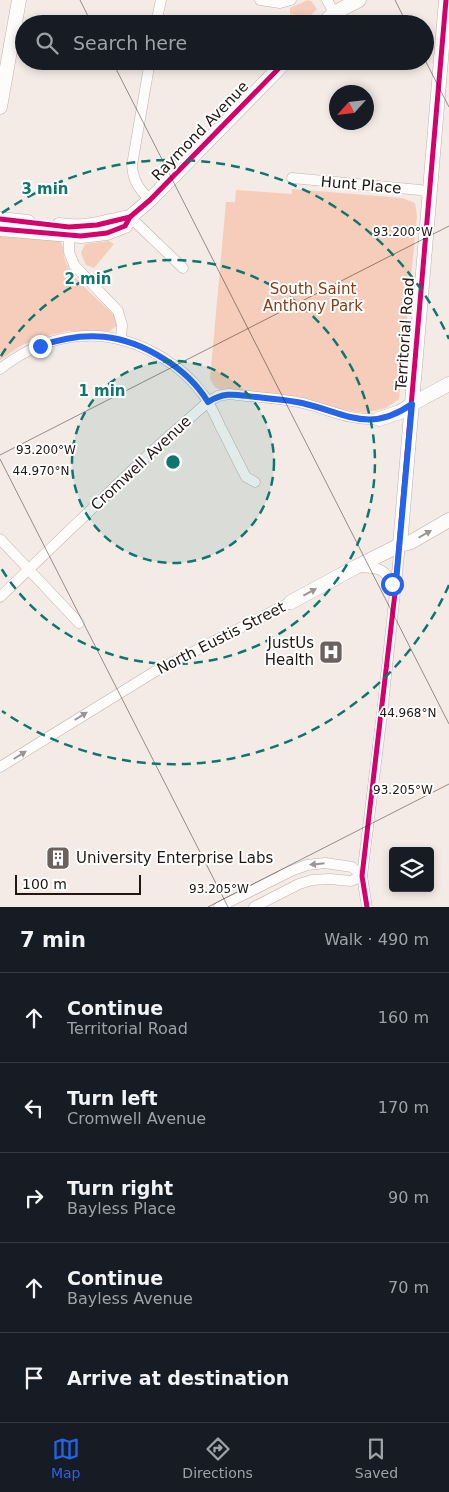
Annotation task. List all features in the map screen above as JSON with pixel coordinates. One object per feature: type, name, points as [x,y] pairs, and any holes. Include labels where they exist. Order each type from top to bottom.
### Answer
[{"type":"street","points":[[16,15],[19,0]]},
{"type":"street","points":[[158,15],[161,0]]},
{"type":"street","points":[[260,0],[280,3],[291,0]]},
{"type":"street","points":[[327,0],[334,13],[359,0]]},
{"type":"street","name":"Territorial Road","points":[[367,907],[362,876],[400,545],[446,0]]},
{"type":"street","points":[[0,107],[15,23]]},
{"type":"street","points":[[148,70],[132,173],[137,185],[150,200]]},
{"type":"street","name":"Raymond Avenue","points":[[0,219],[69,231],[81,236],[107,233],[124,226],[130,217],[150,200],[277,70]]},
{"type":"street","name":"Hunt Place","points":[[292,178],[420,190],[429,193]]},
{"type":"street","points":[[130,217],[184,268]]},
{"type":"street","name":"Raymond Avenue","points":[[0,229],[69,231]]},
{"type":"street","points":[[69,231],[69,252],[74,265],[118,311],[122,325],[121,339]]},
{"type":"street","points":[[0,369],[25,352],[54,341],[76,336],[121,339],[148,349],[192,380],[208,402],[246,477],[254,482]]},
{"type":"street","name":"Cromwell Avenue","points":[[0,597],[150,453],[208,402],[218,396],[228,394],[301,403],[365,420],[379,419],[400,412],[449,384]]},
{"type":"street","name":"North Eustis Street","points":[[0,767],[154,672],[356,567],[400,545],[411,542],[449,520]]},
{"type":"street","points":[[0,539],[79,623]]},
{"type":"street","points":[[356,567],[378,568],[382,570],[388,576],[395,593]]},
{"type":"street","points":[[219,907],[307,865],[325,863],[352,867],[362,876],[352,881],[312,880],[299,884],[254,907]]},
{"type":"green space","points":[[308,0],[317,9],[311,15],[296,15],[290,14],[290,8]]},
{"type":"green space","name":"South Saint Anthony Park","points":[[292,189],[402,198],[415,203],[417,216],[399,399],[386,408],[365,413],[222,391],[215,387],[210,379],[226,202],[235,202],[236,190],[292,194]]},
{"type":"green space","points":[[0,234],[59,239],[65,262],[81,284],[113,314],[117,321],[116,326],[110,331],[68,331],[51,335],[22,345],[0,360]]},
{"type":"green space","points":[[109,241],[114,244],[94,268],[86,265],[81,253],[85,244]]},
{"type":"cycle path","points":[[367,907],[362,876],[395,593],[446,0]]},
{"type":"cycle path","points":[[0,229],[81,236],[107,233],[125,226],[130,217],[150,200],[277,70]]},
{"type":"cycle path","points":[[0,219],[69,227],[97,225],[130,217]]},
{"type":"place","name":"JustUs Health","points":[[331,652]]},
{"type":"place","name":"University Enterprise Labs","points":[[58,858]]},
{"type":"route","points":[[40,346],[76,336],[106,336],[137,344],[180,370],[192,380],[208,402],[218,396],[228,394],[301,403],[335,414],[365,420],[379,419],[400,412],[412,404],[395,593],[392,584]]}]
